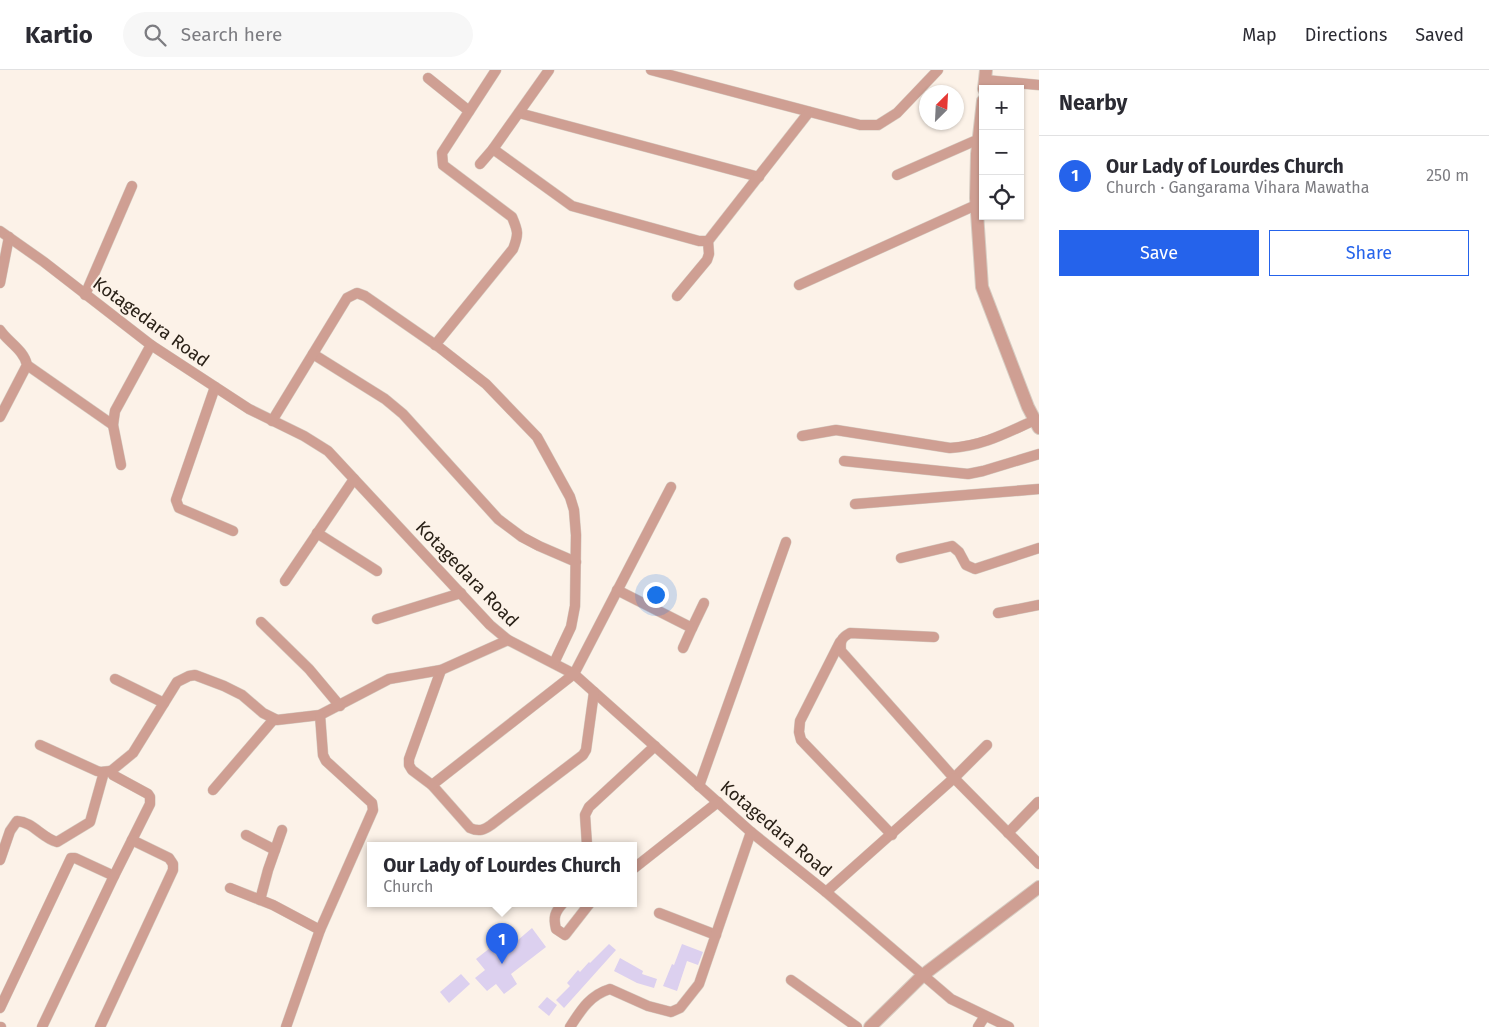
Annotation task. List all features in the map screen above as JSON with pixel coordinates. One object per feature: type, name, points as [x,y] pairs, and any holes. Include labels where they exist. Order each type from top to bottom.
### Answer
[{"type":"street","points":[[435,345],[513,249],[518,237],[512,217],[443,165],[442,153],[496,70]]},
{"type":"street","points":[[480,164],[493,149],[549,70]]},
{"type":"street","points":[[659,71],[860,125],[878,125],[897,112],[938,70]]},
{"type":"street","points":[[428,78],[468,111]]},
{"type":"street","points":[[985,80],[1039,85]]},
{"type":"street","points":[[519,112],[759,177]]},
{"type":"street","points":[[677,296],[706,260],[709,254],[708,241],[809,112]]},
{"type":"street","points":[[802,436],[836,430],[950,448],[965,447],[989,442],[1036,419],[982,286],[976,205],[979,130]]},
{"type":"street","points":[[897,175],[978,139]]},
{"type":"street","points":[[493,149],[572,206],[699,241],[708,241]]},
{"type":"street","points":[[85,294],[132,186]]},
{"type":"street","points":[[799,285],[976,205]]},
{"type":"street","name":"Kotagedara Road","points":[[0,231],[44,262],[151,345],[249,409],[304,436],[328,451],[490,625],[508,640],[574,674],[751,832],[826,892],[951,999],[1009,1027]]},
{"type":"street","points":[[0,282],[9,237]]},
{"type":"street","points":[[272,421],[347,298],[356,293],[366,296],[486,384],[537,437],[570,497],[574,510],[576,562],[573,616],[571,627],[554,663]]},
{"type":"street","points":[[0,330],[21,352],[28,365],[113,425]]},
{"type":"street","points":[[121,465],[113,425],[115,411],[151,345]]},
{"type":"street","points":[[313,354],[385,399],[403,414],[498,519],[522,537],[576,562]]},
{"type":"street","points":[[0,417],[28,365]]},
{"type":"street","points":[[215,387],[176,500],[179,508],[233,531]]},
{"type":"street","points":[[844,462],[968,474],[1039,454]]},
{"type":"street","points":[[285,580],[354,479]]},
{"type":"street","points":[[432,785],[574,674],[671,487]]},
{"type":"street","points":[[855,504],[1039,489]]},
{"type":"street","points":[[317,533],[376,571]]},
{"type":"street","points":[[699,786],[786,542]]},
{"type":"street","points":[[901,558],[952,546],[956,547],[966,565],[975,569],[1039,548]]},
{"type":"street","points":[[617,590],[692,628]]},
{"type":"street","points":[[377,619],[461,593]]},
{"type":"street","points":[[683,648],[704,603]]},
{"type":"street","points":[[998,613],[1039,604]]},
{"type":"street","points":[[261,622],[309,669],[340,706]]},
{"type":"street","points":[[892,835],[801,740],[799,732],[800,721],[843,636],[850,633],[934,637]]},
{"type":"street","points":[[0,860],[10,830],[17,821],[30,824],[47,838],[57,842],[90,822],[108,771],[133,753],[177,682],[189,676],[195,675],[224,686],[242,696],[263,713],[278,720],[320,715],[389,679],[441,670],[508,640]]},
{"type":"street","points":[[840,642],[841,651],[954,778],[1039,864]]},
{"type":"street","points":[[441,670],[409,759],[409,765],[412,770],[432,785],[470,828],[476,830],[483,830],[583,755],[586,750],[594,692]]},
{"type":"street","points":[[115,679],[164,703]]},
{"type":"street","points":[[286,1027],[320,930],[373,810],[372,802],[326,761],[323,755],[320,715]]},
{"type":"street","points":[[212,790],[274,719]]},
{"type":"street","points":[[40,745],[97,771],[108,771],[150,797],[150,804],[42,1027]]},
{"type":"street","points":[[826,892],[892,835],[987,745]]},
{"type":"street","points":[[587,842],[585,815],[589,807],[655,746]]},
{"type":"street","points":[[637,865],[718,802]]},
{"type":"street","points":[[1008,833],[1038,802]]},
{"type":"street","points":[[260,900],[282,830]]},
{"type":"street","points":[[570,1027],[589,1000],[600,992],[610,989],[648,1006],[671,1012],[680,1008],[699,984],[751,832]]},
{"type":"street","points":[[246,835],[275,850]]},
{"type":"street","points":[[100,1027],[173,870],[173,864],[169,858],[132,840]]},
{"type":"street","points":[[0,1008],[71,858],[75,858],[114,876]]},
{"type":"street","points":[[870,1027],[923,975],[1039,887]]},
{"type":"street","points":[[230,888],[260,900],[320,930]]},
{"type":"street","points":[[560,907],[555,913],[554,920],[556,929],[565,935],[587,907]]},
{"type":"street","points":[[659,913],[716,935]]},
{"type":"street","points":[[791,980],[857,1027]]},
{"type":"street","points":[[978,1027],[985,1016]]},
{"type":"building","points":[[532,928],[546,947],[511,974],[517,984],[504,994],[496,984],[487,991],[475,978],[485,970],[476,959],[490,948],[498,957]]},
{"type":"building","points":[[609,944],[616,950],[564,1008],[556,1000],[570,986],[567,983],[578,970],[580,972]]},
{"type":"building","points":[[682,944],[703,952],[698,965],[687,961],[677,991],[663,986]]},
{"type":"building","points":[[620,958],[643,971],[642,974],[657,979],[654,988],[637,983],[614,971]]},
{"type":"building","points":[[461,974],[470,984],[449,1003],[440,992]]},
{"type":"building","points":[[547,997],[557,1005],[549,1016],[538,1007]]},
{"type":"place","name":"Our Lady of Lourdes Church","points":[[502,964]]}]
